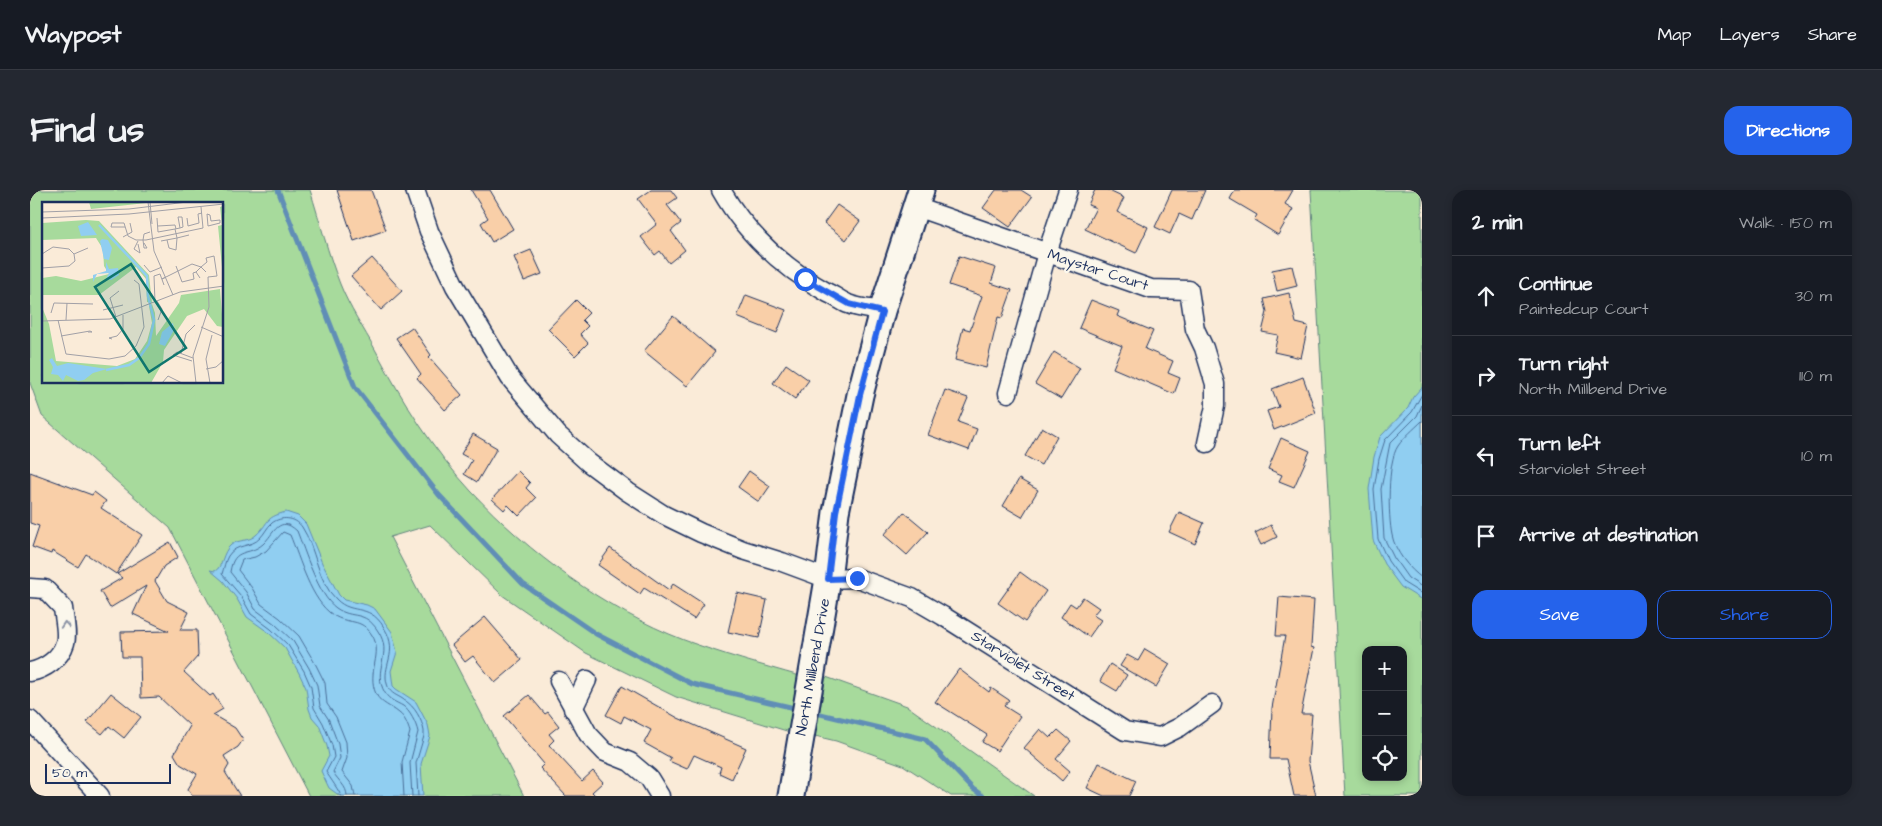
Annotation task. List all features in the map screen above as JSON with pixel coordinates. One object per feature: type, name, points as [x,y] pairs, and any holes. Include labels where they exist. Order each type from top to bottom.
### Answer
[{"type":"street","points":[[415,190],[429,231],[455,286],[510,378],[558,434],[589,462],[628,492],[664,515],[743,550],[828,579]]},
{"type":"street","points":[[721,190],[752,233],[776,257],[805,279],[849,304],[882,312]]},
{"type":"street","points":[[1008,393],[1047,254],[1068,190]]},
{"type":"street","name":"North Millbend Drive","points":[[791,796],[828,579],[836,512],[858,404],[882,312],[919,198]]},
{"type":"street","name":"Maystar Court","points":[[919,198],[1047,254],[1152,289],[1189,290],[1195,329],[1204,348],[1214,384],[1215,406],[1207,443]]},
{"type":"street","name":"Starviolet Street","points":[[828,579],[857,578],[912,598],[1125,731],[1160,737],[1180,727],[1212,704]]},
{"type":"street","points":[[30,588],[45,589],[63,608],[66,642],[57,658],[41,670],[30,672]]},
{"type":"street","points":[[573,709],[587,680]]},
{"type":"street","points":[[559,681],[588,734],[605,752],[630,762],[649,778],[660,796]]},
{"type":"street","points":[[30,720],[100,796]]},
{"type":"green space","points":[[30,190],[310,190],[336,273],[352,310],[396,388],[419,424],[444,459],[471,491],[543,558],[597,596],[625,612],[684,640],[727,655],[800,676],[790,732],[676,697],[586,653],[502,595],[430,525],[390,537],[524,796],[309,796],[170,528],[42,416],[30,383]]},
{"type":"green space","points":[[1311,190],[1422,190],[1422,796],[1345,796]]},
{"type":"green space","points":[[826,677],[907,706],[1034,796],[951,796],[903,765],[836,741],[815,736]]},
{"type":"water","points":[[1422,387],[1422,600],[1401,587],[1384,564],[1373,540],[1369,489],[1374,457],[1380,437],[1408,408],[1413,397]]},
{"type":"water","points":[[286,512],[298,516],[306,524],[322,563],[339,595],[344,600],[367,605],[375,609],[392,632],[397,652],[391,671],[393,686],[416,702],[429,730],[430,736],[421,764],[423,796],[340,796],[329,788],[321,771],[329,756],[327,746],[319,725],[312,717],[306,688],[299,673],[285,648],[268,632],[247,617],[237,599],[223,581],[210,570],[215,571],[218,569],[226,551],[231,545],[253,537],[270,519]]},
{"type":"building","points":[[337,190],[371,190],[386,230],[354,241]]},
{"type":"building","points":[[471,190],[490,190],[513,229],[492,242],[481,223],[488,218]]},
{"type":"building","points":[[651,190],[671,190],[677,198],[667,205],[681,223],[671,231],[685,250],[669,263],[660,251],[655,255],[641,237],[657,224],[638,199]]},
{"type":"building","points":[[996,190],[1021,190],[1032,197],[1010,227],[983,208]]},
{"type":"building","points":[[1095,190],[1107,190],[1124,198],[1117,212],[1148,227],[1136,253],[1085,229],[1096,208],[1088,205]]},
{"type":"building","points":[[1172,190],[1205,190],[1192,220],[1179,214],[1170,234],[1155,227]]},
{"type":"building","points":[[1235,190],[1293,190],[1285,204],[1293,209],[1278,235],[1254,220],[1257,215],[1230,199]]},
{"type":"building","points":[[837,205],[860,221],[846,240],[824,223]]},
{"type":"building","points":[[531,250],[542,274],[524,281],[514,257]]},
{"type":"building","points":[[959,256],[996,268],[991,283],[1012,290],[1002,318],[998,317],[986,368],[955,360],[963,328],[970,330],[982,296],[949,285]]},
{"type":"building","points":[[372,258],[402,291],[381,310],[351,276]]},
{"type":"building","points":[[1292,266],[1297,286],[1277,291],[1272,270]]},
{"type":"building","points":[[1289,293],[1296,323],[1308,326],[1301,358],[1274,352],[1278,335],[1262,332],[1267,312],[1264,299]]},
{"type":"building","points":[[746,295],[786,310],[777,333],[737,317]]},
{"type":"building","points":[[576,300],[589,313],[582,320],[588,326],[580,334],[588,343],[575,356],[548,329]]},
{"type":"building","points":[[1091,300],[1119,311],[1117,316],[1153,331],[1145,349],[1173,361],[1168,373],[1180,378],[1174,394],[1113,368],[1122,346],[1079,328]]},
{"type":"building","points":[[673,316],[715,352],[687,386],[644,351]]},
{"type":"building","points":[[412,327],[431,355],[429,357],[462,395],[445,410],[417,378],[421,374],[396,338]]},
{"type":"building","points":[[1054,352],[1080,368],[1061,399],[1035,384]]},
{"type":"building","points":[[786,364],[809,380],[795,399],[773,383]]},
{"type":"building","points":[[1303,377],[1316,413],[1274,430],[1267,411],[1279,407],[1272,389]]},
{"type":"building","points":[[945,390],[968,398],[958,422],[977,429],[969,450],[928,435]]},
{"type":"building","points":[[1042,427],[1057,436],[1041,465],[1025,456]]},
{"type":"building","points":[[473,434],[497,448],[477,482],[464,474],[472,460],[461,454]]},
{"type":"building","points":[[1281,438],[1310,451],[1294,487],[1279,481],[1282,475],[1268,469]]},
{"type":"building","points":[[518,471],[530,483],[526,488],[536,498],[519,516],[508,505],[504,510],[492,499]]},
{"type":"building","points":[[749,471],[770,486],[759,502],[738,487]]},
{"type":"building","points":[[30,472],[92,495],[94,492],[106,501],[101,508],[142,535],[116,574],[86,554],[78,567],[52,551],[51,554],[32,547],[39,526],[30,523]]},
{"type":"building","points":[[1019,479],[1038,490],[1022,517],[1003,506]]},
{"type":"building","points":[[904,512],[928,532],[907,555],[884,535]]},
{"type":"building","points":[[1179,512],[1204,523],[1195,544],[1169,532]]},
{"type":"building","points":[[1271,525],[1277,537],[1261,545],[1255,533]]},
{"type":"building","points":[[170,542],[178,557],[164,566],[155,581],[167,601],[189,612],[180,630],[197,630],[198,656],[184,672],[210,696],[213,694],[223,709],[213,715],[235,728],[243,740],[238,747],[224,756],[229,765],[225,772],[240,796],[192,796],[188,789],[197,774],[180,764],[174,754],[190,726],[159,697],[141,698],[140,657],[122,657],[121,632],[169,631],[133,614],[146,586],[110,608],[100,591],[122,578],[117,574]]},
{"type":"building","points":[[610,548],[669,590],[673,584],[704,604],[694,619],[644,588],[640,594],[598,565]]},
{"type":"building","points":[[1020,572],[1046,591],[1025,622],[998,603]]},
{"type":"building","points":[[737,593],[767,600],[759,638],[728,632]]},
{"type":"building","points":[[1083,597],[1099,608],[1093,615],[1101,620],[1089,637],[1061,617],[1070,603],[1076,607]]},
{"type":"building","points":[[1279,597],[1314,600],[1311,647],[1314,648],[1301,714],[1312,714],[1308,761],[1316,796],[1294,796],[1286,759],[1270,759],[1272,708],[1285,636],[1276,636]]},
{"type":"building","points":[[485,617],[522,660],[495,683],[473,656],[465,662],[452,645]]},
{"type":"building","points":[[1145,649],[1170,664],[1156,687],[1120,666],[1127,655],[1138,661]]},
{"type":"building","points":[[1110,664],[1127,675],[1117,691],[1100,681]]},
{"type":"building","points":[[959,669],[989,692],[991,688],[1009,700],[1004,706],[1020,716],[997,751],[982,742],[987,735],[935,702]]},
{"type":"building","points":[[622,686],[678,718],[746,748],[732,779],[719,773],[721,767],[694,755],[687,769],[669,761],[671,758],[644,743],[651,730],[624,716],[621,723],[606,715]]},
{"type":"building","points":[[111,693],[141,717],[124,738],[109,726],[102,734],[87,722]]},
{"type":"building","points":[[529,695],[545,714],[548,712],[559,726],[549,734],[554,740],[549,745],[582,781],[593,771],[603,782],[592,792],[596,796],[566,796],[540,768],[544,764],[504,716]]},
{"type":"building","points":[[1040,729],[1050,738],[1058,730],[1071,741],[1056,759],[1070,771],[1062,781],[1024,748]]},
{"type":"building","points":[[1099,763],[1136,781],[1129,796],[1104,796],[1087,788]]},
{"type":"waterway","points":[[278,190],[355,387],[439,495],[523,584],[596,634],[692,684],[799,709]]},
{"type":"waterway","points":[[812,712],[925,739],[973,789],[983,796]]},
{"type":"route","points":[[805,279],[849,304],[882,312],[860,395],[836,512],[828,579],[857,578]]}]
